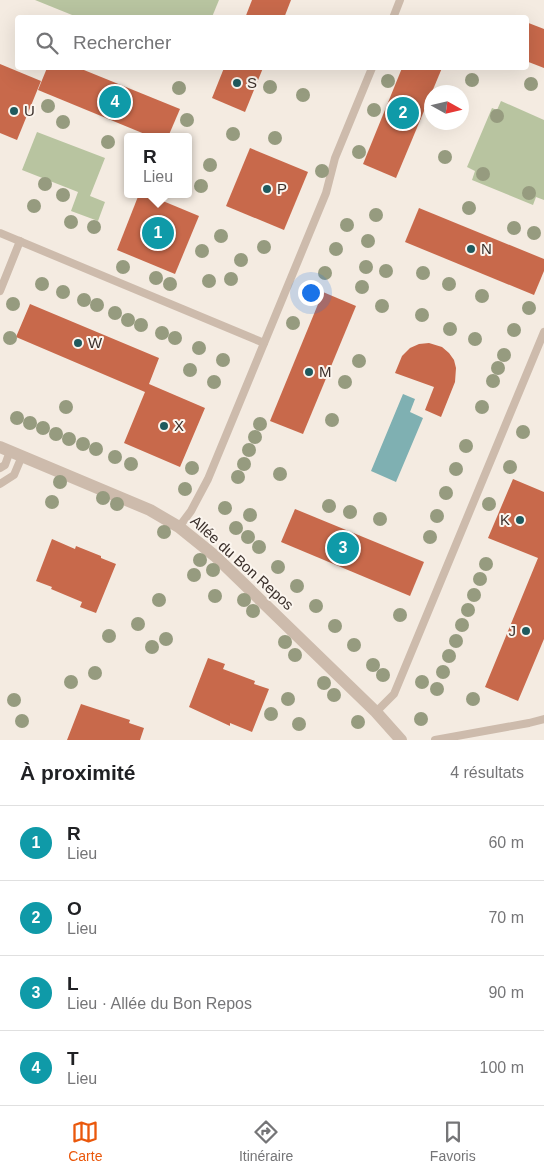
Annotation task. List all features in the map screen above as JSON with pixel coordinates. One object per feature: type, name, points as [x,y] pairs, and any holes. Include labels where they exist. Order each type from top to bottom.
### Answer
[{"type":"street","name":"Allée du Bon Repos","points":[[5,449],[150,510],[179,527],[214,556],[376,712],[401,740]]},
{"type":"lane","points":[[394,15],[400,0]]},
{"type":"lane","points":[[179,527],[191,511],[208,479],[326,194],[335,158],[371,70]]},
{"type":"lane","points":[[0,233],[264,343]]},
{"type":"lane","points":[[0,291],[20,241]]},
{"type":"lane","points":[[376,712],[394,694],[544,332]]},
{"type":"lane","points":[[0,468],[5,465],[5,449]]},
{"type":"lane","points":[[0,484],[14,474],[22,456]]},
{"type":"lane","points":[[435,740],[530,723],[544,718]]},
{"type":"green space","points":[[35,0],[219,0],[213,15],[72,15]]},
{"type":"green space","points":[[501,101],[544,120],[544,200],[536,197],[533,205],[472,180],[475,171],[467,167],[492,108],[497,110]]},
{"type":"green space","points":[[37,132],[105,158],[90,196],[105,202],[98,221],[71,211],[78,192],[22,170]]},
{"type":"water","points":[[403,394],[415,399],[410,412],[423,418],[396,482],[371,471]]},
{"type":"building","points":[[252,0],[291,0],[285,15],[246,15]]},
{"type":"building","points":[[529,23],[544,29],[544,68],[529,62]]},
{"type":"building","name":"U","points":[[0,64],[41,81],[17,140],[0,133]]},
{"type":"building","points":[[46,70],[84,70],[180,109],[170,133],[142,133],[38,90]]},
{"type":"building","name":"S","points":[[223,70],[262,70],[245,112],[212,98]]},
{"type":"building","points":[[401,70],[441,70],[435,85],[424,85],[424,111],[396,178],[363,164]]},
{"type":"building","name":"P","points":[[250,148],[308,172],[284,230],[226,206]]},
{"type":"building","points":[[137,198],[156,198],[199,216],[175,274],[117,250]]},
{"type":"building","name":"N","points":[[419,208],[544,259],[544,271],[534,295],[405,242]]},
{"type":"building","name":"M","points":[[323,292],[356,306],[303,434],[270,421]]},
{"type":"building","points":[[30,304],[159,358],[149,384],[205,408],[180,467],[124,443],[145,392],[16,337]]},
{"type":"building","points":[[429,343],[442,347],[449,353],[454,360],[456,368],[455,382],[441,417],[425,410],[434,387],[395,373],[402,356],[410,348],[419,344]]},
{"type":"building","points":[[513,479],[544,492],[544,639],[518,701],[485,687],[538,558],[488,538]]},
{"type":"building","points":[[295,509],[424,562],[410,596],[281,542]]},
{"type":"building","points":[[52,539],[75,549],[76,546],[116,564],[96,613],[80,607],[82,602],[36,581]]},
{"type":"building","points":[[208,658],[225,664],[223,669],[255,681],[254,684],[269,689],[252,732],[230,723],[230,726],[189,707]]},
{"type":"building","points":[[81,704],[130,720],[129,723],[144,728],[140,740],[67,740]]},
{"type":"place","name":"S","points":[[237,83]]},
{"type":"place","name":"T","points":[[115,102]]},
{"type":"place","name":"U","points":[[14,111]]},
{"type":"place","name":"O","points":[[403,113]]},
{"type":"place","name":"P","points":[[267,189]]},
{"type":"place","name":"R","points":[[158,233]]},
{"type":"place","name":"N","points":[[471,249]]},
{"type":"place","name":"W","points":[[78,343]]},
{"type":"place","name":"M","points":[[309,372]]},
{"type":"place","name":"X","points":[[164,426]]},
{"type":"place","name":"K","points":[[520,520]]},
{"type":"place","name":"L","points":[[343,548]]},
{"type":"place","name":"J","points":[[526,631]]}]
